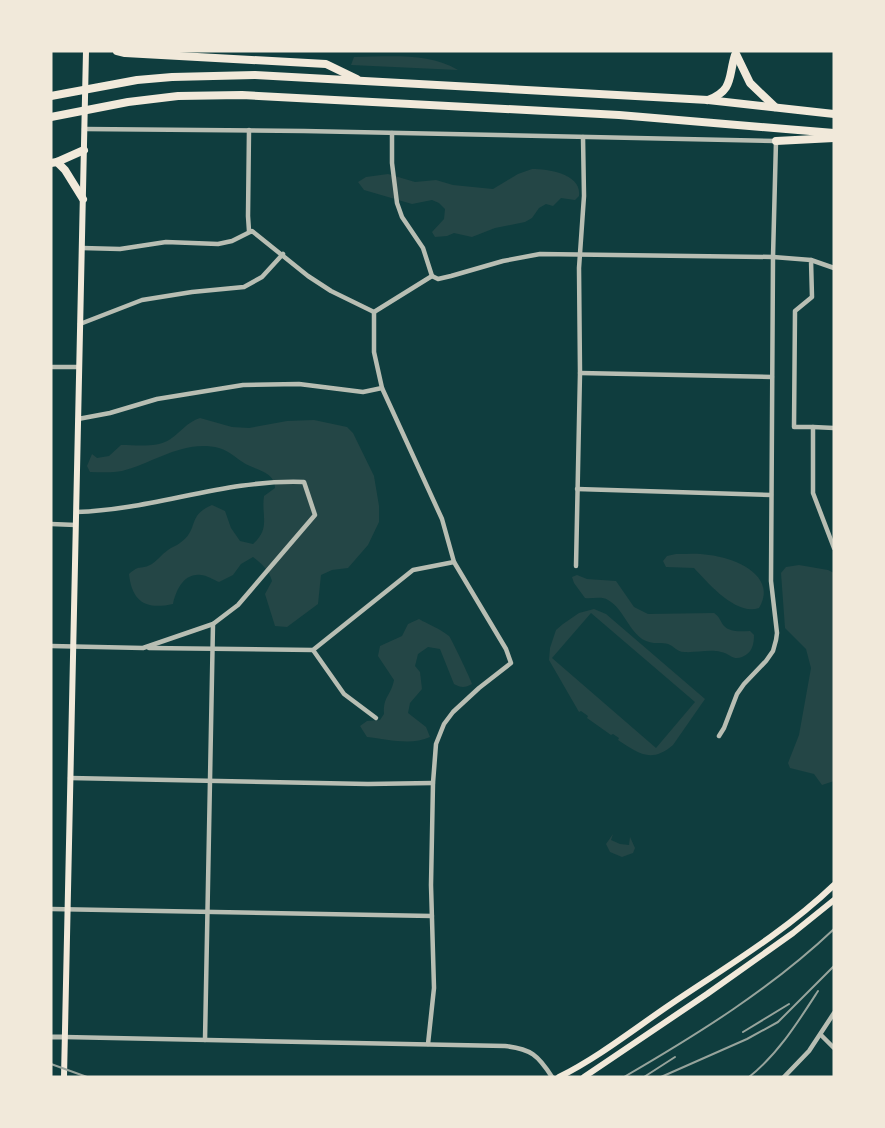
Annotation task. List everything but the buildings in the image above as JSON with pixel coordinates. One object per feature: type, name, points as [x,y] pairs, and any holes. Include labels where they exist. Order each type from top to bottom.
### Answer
[{"type":"highway","points":[[117,51],[326,64],[358,80]]},
{"type":"highway","points":[[708,100],[722,93],[728,86],[736,52]]},
{"type":"highway","points":[[736,52],[750,83],[775,107]]},
{"type":"highway","points":[[51,96],[137,80],[255,75],[708,100],[834,114]]},
{"type":"highway","points":[[51,117],[128,102],[178,96],[242,95],[619,114],[834,134]]},
{"type":"highway","points":[[776,141],[834,138]]},
{"type":"highway","points":[[83,199],[71,178],[54,163],[84,150]]},
{"type":"main road","points":[[64,1077],[86,51]]},
{"type":"main road","points":[[559,1077],[596,1057],[701,985],[794,919],[834,885]]},
{"type":"main road","points":[[584,1077],[707,994],[793,933],[834,900]]},
{"type":"street","points":[[84,129],[249,130],[776,141],[771,581],[777,633],[772,651],[766,661],[737,694],[719,736]]},
{"type":"street","points":[[249,130],[249,231]]},
{"type":"street","points":[[392,133],[396,203],[402,218],[423,248],[432,276],[438,279],[503,261],[540,254],[773,257],[812,260],[834,268]]},
{"type":"street","points":[[576,566],[580,253],[584,196],[583,137]]},
{"type":"street","points":[[82,248],[120,249],[166,242],[218,244],[232,241],[249,231],[259,234],[308,276],[331,291],[374,312]]},
{"type":"street","points":[[80,324],[142,300],[244,286],[262,277],[283,254]]},
{"type":"street","points":[[812,260],[812,297],[795,311],[794,427],[834,428]]},
{"type":"street","points":[[374,312],[432,276]]},
{"type":"street","points":[[374,312],[374,352],[382,388],[442,519],[454,562],[506,649],[511,663],[464,701],[444,724],[436,744],[433,783],[434,988],[428,1044]]},
{"type":"street","points":[[51,367],[79,367]]},
{"type":"street","points":[[580,373],[772,377]]},
{"type":"street","points":[[78,419],[110,413],[157,399],[243,385],[299,384],[363,392],[382,388]]},
{"type":"street","points":[[813,428],[813,493],[834,548]]},
{"type":"street","points":[[76,512],[133,506],[249,484],[285,482],[304,482],[305,484],[315,515],[238,605],[213,624],[143,648]]},
{"type":"street","points":[[577,489],[771,495]]},
{"type":"street","points":[[51,524],[76,525]]},
{"type":"street","points":[[51,646],[313,650],[413,570],[454,562]]},
{"type":"street","points":[[205,1040],[213,624]]},
{"type":"street","points":[[313,650],[344,694],[376,718]]},
{"type":"street","points":[[70,778],[368,784],[433,783]]},
{"type":"street","points":[[51,909],[432,916]]},
{"type":"street","points":[[784,1077],[809,1051],[834,1013]]},
{"type":"street","points":[[821,1035],[834,1048]]},
{"type":"street","points":[[51,1037],[428,1044],[521,1048],[537,1056],[552,1077]]},
{"type":"shaded area","points":[[354,57],[421,58],[434,60],[458,70],[351,65]]},
{"type":"shaded area","points":[[532,169],[547,170],[570,178],[579,189],[579,196],[575,200],[561,198],[553,206],[546,204],[525,222],[495,228],[472,237],[454,233],[435,237],[432,232],[444,219],[445,209],[439,203],[432,200],[412,204],[364,190],[358,182],[366,177],[388,174],[415,182],[436,180],[453,185],[493,189],[518,174]]},
{"type":"shaded area","points":[[200,418],[232,427],[249,428],[287,421],[314,420],[347,427],[353,433],[374,476],[379,522],[368,545],[348,568],[332,570],[321,575],[318,604],[287,627],[275,626],[265,594],[272,581],[265,568],[253,557],[241,564],[233,575],[219,582],[203,575],[189,577],[178,589],[173,604],[148,605],[142,602],[133,591],[129,574],[152,564],[180,543],[190,533],[199,514],[212,505],[225,511],[231,528],[240,541],[253,544],[262,533],[264,496],[275,488],[273,479],[223,449],[206,446],[181,449],[118,472],[90,472],[87,466],[92,454],[97,458],[109,456],[121,445],[146,446],[164,443],[191,422]]},
{"type":"shaded area","points":[[676,554],[720,557],[742,565],[759,578],[763,587],[763,597],[759,608],[750,609],[732,603],[694,568],[666,567],[663,561],[667,556]]},
{"type":"shaded area","points":[[799,565],[834,573],[834,781],[822,785],[814,774],[790,768],[788,763],[799,735],[811,668],[806,649],[785,628],[781,573],[786,567]]},
{"type":"shaded area","points":[[577,575],[587,579],[616,581],[634,607],[648,614],[714,613],[730,630],[750,631],[754,635],[752,648],[745,655],[736,658],[716,651],[682,652],[668,644],[649,642],[637,635],[614,604],[606,599],[585,598],[574,583],[572,577]]},
{"type":"shaded area","points":[[594,609],[606,614],[705,699],[673,745],[665,751],[651,755],[638,752],[587,718],[588,716],[581,711],[579,712],[549,660],[556,630],[579,613]],"holes":[[[591,613],[695,702],[656,748],[552,658]]]},
{"type":"shaded area","points":[[419,619],[449,636],[472,684],[463,687],[454,684],[440,649],[428,647],[418,654],[415,666],[420,672],[422,689],[410,703],[408,713],[426,727],[430,737],[407,741],[367,737],[360,726],[367,721],[380,720],[394,680],[378,656],[380,646],[402,636],[408,624]]},
{"type":"shaded area","points":[[613,834],[611,840],[620,844],[629,845],[630,837],[635,848],[633,853],[622,857],[610,852],[606,844]]},
{"type":"railway","points":[[624,1077],[734,1009],[785,971],[834,929]]},
{"type":"railway","points":[[661,1077],[747,1039],[778,1022],[834,966]]},
{"type":"railway","points":[[749,1077],[778,1048],[818,991]]},
{"type":"railway","points":[[743,1032],[789,1004]]},
{"type":"railway","points":[[644,1077],[675,1057]]},
{"type":"railway","points":[[51,1064],[87,1077]]}]
